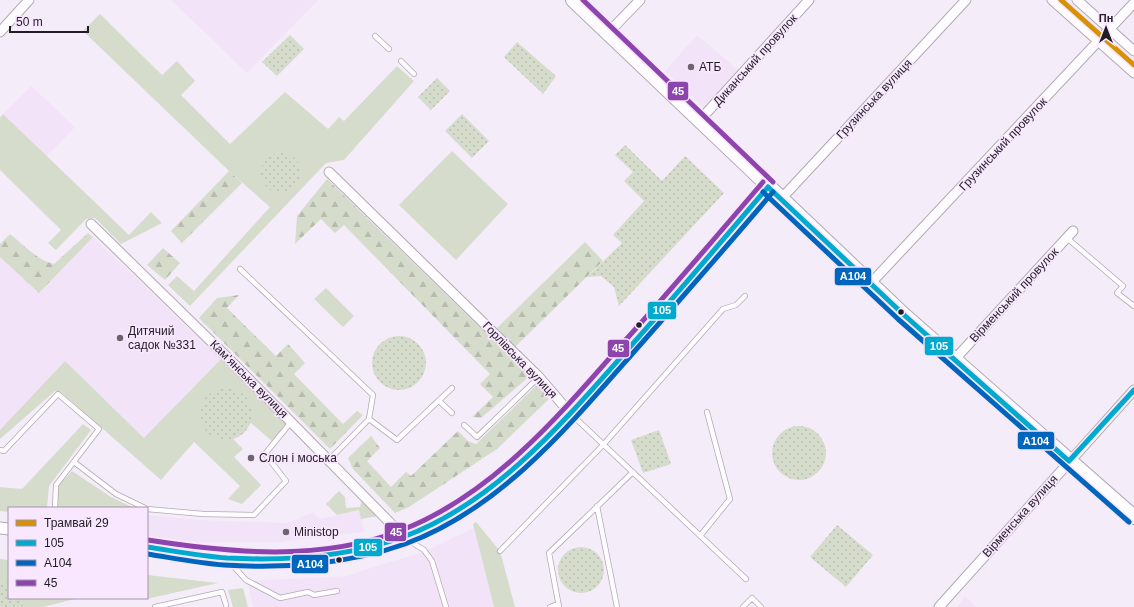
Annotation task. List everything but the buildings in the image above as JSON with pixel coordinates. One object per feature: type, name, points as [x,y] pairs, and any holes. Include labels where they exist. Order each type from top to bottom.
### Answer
[{"type":"main road","points":[[573,0],[870,284],[954,360],[1134,517]]},
{"type":"street","points":[[0,32],[29,0]]},
{"type":"street","points":[[608,33],[640,0]]},
{"type":"street","name":"Диканський провулок","points":[[700,120],[809,0]]},
{"type":"street","name":"Грузинська вулиця","points":[[782,199],[966,0]]},
{"type":"street","points":[[1052,0],[1134,73]]},
{"type":"street","points":[[1077,0],[1134,51]]},
{"type":"street","name":"Грузинський провулок","points":[[870,284],[1134,3]]},
{"type":"street","name":"Горлівська вулиця","points":[[329,172],[539,377],[570,413]]},
{"type":"street","points":[[148,547],[226,558],[264,558],[319,555],[364,548],[404,537],[453,512],[487,488],[526,456],[570,413],[768,187]]},
{"type":"street","name":"Камʼянська вулиця","points":[[91,224],[291,422],[404,537]]},
{"type":"street","name":"Вірменський провулок","points":[[954,360],[1070,235]]},
{"type":"street","name":"Вірменська вулиця","points":[[939,607],[1134,390]]},
{"type":"lane","points":[[375,36],[389,49]]},
{"type":"lane","points":[[401,61],[414,74]]},
{"type":"lane","points":[[1070,235],[1123,286],[1117,293],[1134,306]]},
{"type":"lane","points":[[240,269],[372,395],[369,419],[329,460]]},
{"type":"lane","points":[[500,551],[603,445],[723,309],[736,305],[745,296]]},
{"type":"lane","points":[[464,425],[477,437],[539,377]]},
{"type":"lane","points":[[369,419],[396,440],[452,388]]},
{"type":"lane","points":[[0,450],[4,451],[58,394],[99,429],[56,485],[55,507]]},
{"type":"lane","points":[[439,401],[452,413]]},
{"type":"lane","points":[[700,536],[730,499],[707,412]]},
{"type":"lane","name":"Горлівська вулиця","points":[[570,413],[746,579]]},
{"type":"lane","points":[[148,508],[203,514],[254,515],[286,481],[265,454],[291,422]]},
{"type":"lane","points":[[74,462],[116,494],[144,507]]},
{"type":"lane","points":[[550,607],[559,605],[549,553],[633,472]]},
{"type":"lane","points":[[597,506],[617,607]]},
{"type":"lane","points":[[404,537],[424,550],[432,561],[446,607]]},
{"type":"lane","points":[[226,558],[246,580],[280,598],[308,592],[314,595],[337,591]]},
{"type":"lane","points":[[156,607],[222,592],[226,605]]},
{"type":"lane","points":[[743,607],[752,598],[761,607]]},
{"type":"shaded area","points":[[171,0],[318,0],[247,73]]},
{"type":"shaded area","points":[[697,35],[738,70],[704,109],[665,71]]},
{"type":"shaded area","points":[[31,86],[75,127],[47,156],[3,114]]},
{"type":"shaded area","name":"Дитячий садок №331","points":[[93,237],[221,359],[145,438],[65,362],[0,430],[0,257],[39,293]]},
{"type":"shaded area","points":[[360,510],[364,532],[278,542],[199,542],[148,536],[148,515],[202,520],[287,523],[313,512],[319,519]]},
{"type":"shaded area","points":[[474,528],[494,607],[253,607],[247,581],[347,576],[421,553]]},
{"type":"shaded area","points":[[965,596],[976,607],[957,607]]},
{"type":"green space","points":[[100,14],[162,75],[177,61],[195,81],[181,95],[230,144],[285,92],[328,129],[339,117],[344,121],[397,66],[414,81],[344,160],[326,163],[190,306],[168,285],[177,276],[194,291],[270,207],[229,171],[83,31]]},
{"type":"green space","points":[[290,35],[304,49],[277,76],[262,62]]},
{"type":"green space","points":[[517,42],[556,76],[543,94],[504,57]]},
{"type":"green space","points":[[437,78],[450,91],[431,110],[418,97]]},
{"type":"green space","points":[[3,114],[129,235],[151,212],[162,223],[121,244],[95,218],[86,219],[56,250],[48,243],[61,230],[0,170],[0,118]]},
{"type":"green space","points":[[462,114],[489,141],[472,158],[445,131]]},
{"type":"green space","points":[[625,145],[662,181],[685,156],[724,193],[619,306],[614,287],[601,276],[587,277],[622,243],[613,235],[644,201],[624,181],[633,172],[615,155]]},
{"type":"green space","points":[[452,151],[508,204],[456,260],[399,205]]},
{"type":"green space","points":[[285,153],[292,156],[298,162],[301,173],[300,181],[292,190],[285,193],[277,193],[270,190],[262,181],[261,169],[264,162],[273,154]]},
{"type":"green space","points":[[229,171],[242,183],[182,243],[171,231]]},
{"type":"green space","points":[[327,179],[530,376],[481,418],[472,417],[493,397],[480,384],[490,374],[344,225],[335,233],[321,219],[295,244],[297,216]]},
{"type":"green space","points":[[88,233],[93,237],[39,293],[0,257],[0,244],[10,234],[36,256],[54,264]]},
{"type":"green space","points":[[585,242],[603,261],[515,347],[497,328]]},
{"type":"green space","points":[[163,248],[180,263],[165,280],[147,265]]},
{"type":"green space","points":[[326,288],[354,316],[343,327],[314,299]]},
{"type":"green space","points":[[239,295],[227,308],[276,356],[288,344],[305,363],[294,374],[343,424],[357,411],[363,415],[330,449],[199,318],[217,298]]},
{"type":"green space","points":[[394,336],[404,336],[418,344],[424,353],[426,363],[424,373],[418,382],[404,390],[394,390],[384,385],[377,378],[372,368],[372,358],[377,348],[384,341]]},
{"type":"green space","points":[[221,359],[226,360],[286,424],[273,442],[251,423],[233,439],[243,449],[234,457],[261,485],[242,504],[228,499],[240,486],[194,442],[161,480],[62,393],[55,391],[0,439],[0,430],[65,361],[144,438]]},
{"type":"green space","points":[[538,384],[549,399],[497,449],[409,507],[395,513],[353,469],[348,458],[371,436],[380,448],[367,461],[391,487],[406,472],[411,476],[458,431],[468,441],[476,444]]},
{"type":"green space","points":[[221,388],[231,388],[245,395],[252,409],[252,419],[245,433],[231,440],[221,440],[211,436],[204,429],[200,419],[200,409],[204,399],[211,392]]},
{"type":"green space","points":[[83,424],[91,430],[49,486],[47,507],[8,507],[8,512],[0,511],[0,487],[22,489]]},
{"type":"green space","points":[[799,426],[809,428],[818,434],[824,443],[826,453],[824,463],[818,472],[809,478],[799,480],[789,478],[780,472],[774,463],[772,453],[774,443],[780,434],[789,428]]},
{"type":"green space","points":[[659,430],[671,464],[643,473],[631,440]]},
{"type":"green space","points":[[72,471],[111,497],[132,507],[58,507],[58,486]]},
{"type":"green space","points":[[339,491],[345,497],[346,508],[360,507],[362,500],[379,516],[361,519],[359,510],[337,515],[326,504]]},
{"type":"green space","points":[[476,522],[500,551],[515,607],[494,607],[473,524]]},
{"type":"green space","points":[[837,525],[873,555],[846,587],[810,557]]},
{"type":"green space","points":[[581,547],[594,551],[600,557],[604,570],[600,583],[594,589],[581,593],[568,589],[562,583],[558,570],[562,557],[568,551]]},
{"type":"green space","points":[[0,559],[8,560],[8,599],[75,599],[43,607],[0,607]]},
{"type":"green space","points":[[148,575],[218,583],[148,599]]},
{"type":"green space","points":[[8,582],[8,599],[24,599],[26,606],[0,607],[0,584]]},
{"type":"green space","points":[[243,588],[248,607],[233,607],[228,590]]},
{"type":"tram line","name":"29","points":[[1061,0],[1134,65]]},
{"type":"transit line","name":"45","points":[[583,0],[773,182]]},
{"type":"transit line","name":"45","points":[[148,540],[179,545],[243,551],[308,551],[340,547],[371,540],[402,530],[435,515],[495,475],[522,451],[574,399],[763,182]]},
{"type":"transit line","name":"105","points":[[768,187],[903,314],[1069,461]]},
{"type":"transit line","name":"105","points":[[148,547],[227,558],[294,558],[338,553],[382,544],[403,537],[437,522],[469,503],[499,481],[527,457],[554,430],[647,328],[768,187]]},
{"type":"transit line","name":"А104","points":[[763,192],[898,319],[1129,522]]},
{"type":"transit line","name":"А104","points":[[148,554],[224,565],[269,566],[316,564],[384,551],[405,544],[439,529],[471,510],[502,488],[558,437],[609,381],[773,192]]},
{"type":"transit line","name":"105","points":[[1069,461],[1134,390]]},
{"type":"place","name":"АТБ","points":[[691,67]]},
{"type":"place","name":"Дитячий садок №331","points":[[120,338]]},
{"type":"place","name":"Слон і моська","points":[[251,458]]},
{"type":"place","name":"Ministop","points":[[286,532]]}]
